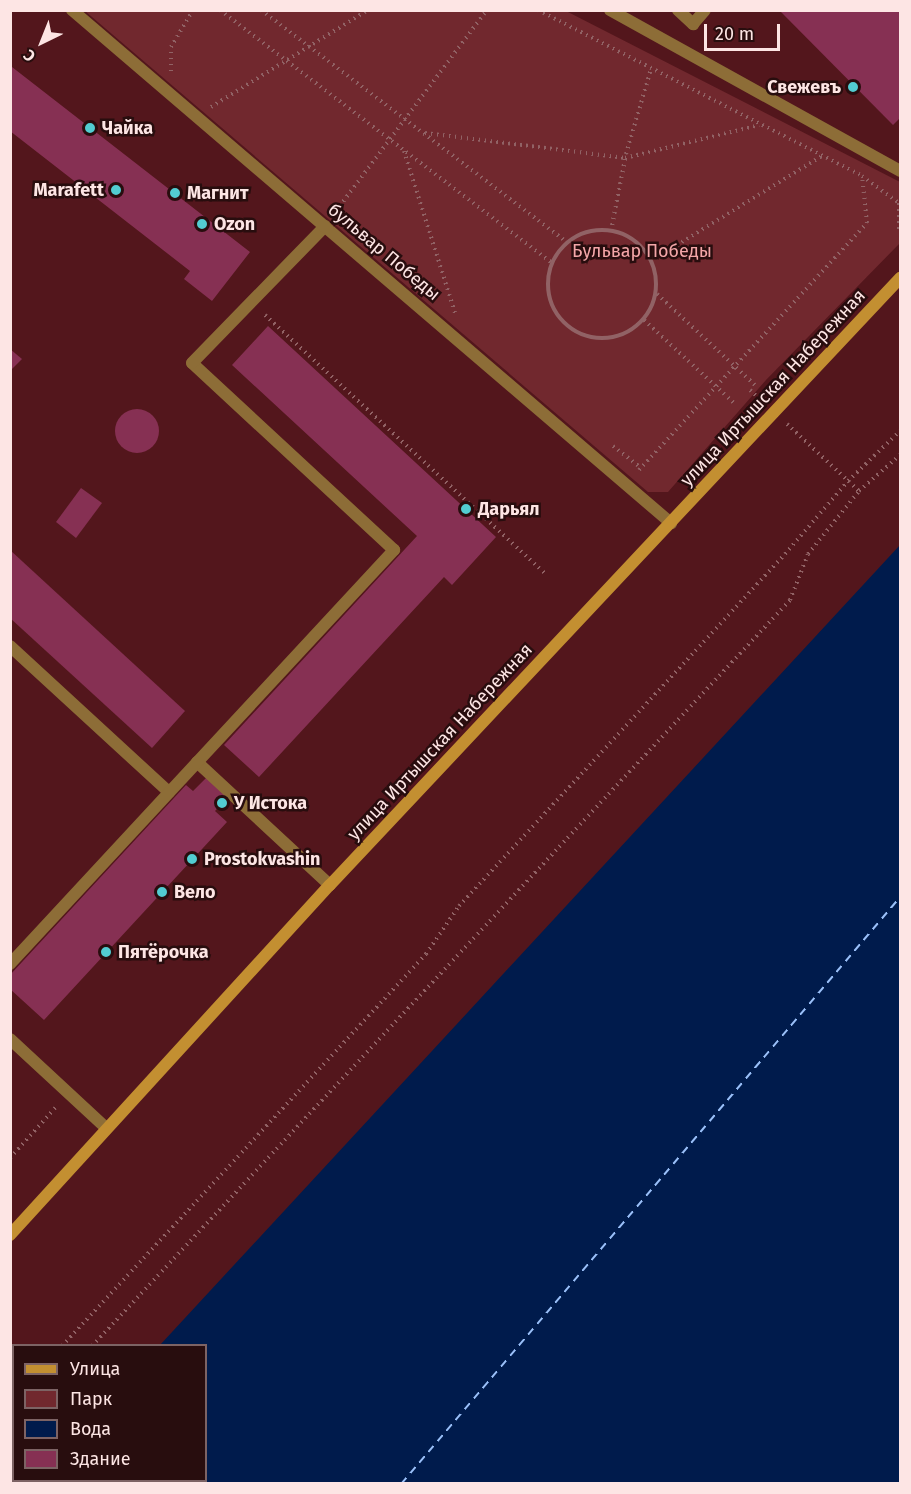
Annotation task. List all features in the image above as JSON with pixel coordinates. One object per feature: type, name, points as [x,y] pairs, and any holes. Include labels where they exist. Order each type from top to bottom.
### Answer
[{"type":"main road","name":"улица Иртышская Набережная","points":[[10,1235],[105,1127],[330,885],[900,278]]},
{"type":"street","name":"бульвар Победы","points":[[72,10],[671,523]]},
{"type":"street","points":[[610,10],[900,171]]},
{"type":"street","points":[[678,10],[693,24],[705,10]]},
{"type":"street","points":[[10,964],[394,550],[192,363],[325,226]]},
{"type":"street","points":[[10,646],[169,792]]},
{"type":"street","points":[[198,762],[330,885]]},
{"type":"street","points":[[10,1039],[105,1127]]},
{"type":"path","points":[[171,72],[171,47],[193,10]]},
{"type":"path","points":[[220,10],[551,262]]},
{"type":"path","points":[[261,10],[567,242]]},
{"type":"path","points":[[211,107],[368,10]]},
{"type":"path","points":[[325,226],[487,10]]},
{"type":"path","points":[[538,10],[862,176],[899,203],[898,230]]},
{"type":"path","points":[[611,231],[626,159],[651,69]]},
{"type":"path","points":[[422,133],[626,159],[760,124]]},
{"type":"path","points":[[404,150],[456,316]]},
{"type":"path","points":[[651,261],[822,156]]},
{"type":"path","points":[[627,483],[867,223],[862,176]]},
{"type":"path","points":[[611,231],[638,243],[651,261],[657,294],[644,320],[627,333],[609,338],[590,338],[572,330],[558,317],[549,300],[547,280],[551,262],[567,242],[584,233],[611,231]]},
{"type":"path","points":[[657,294],[755,385]]},
{"type":"path","points":[[250,301],[545,573]]},
{"type":"path","points":[[644,320],[736,405]]},
{"type":"path","points":[[750,390],[859,491]]},
{"type":"path","points":[[64,1344],[426,954],[459,906],[777,563],[848,481],[900,431]]},
{"type":"path","points":[[94,1344],[790,600],[808,554],[859,491],[900,455]]},
{"type":"path","points":[[10,1158],[69,1093]]},
{"type":"green space","name":"Бульвар Победы","points":[[85,11],[566,11],[900,182],[900,243],[766,380],[668,492],[648,492]]},
{"type":"water","points":[[900,545],[900,1483],[32,1483],[207,1482],[207,1344],[161,1344]]},
{"type":"building","points":[[900,10],[900,118],[893,125],[781,12]]},
{"type":"building","points":[[12,67],[250,252],[212,301],[184,279],[190,271],[10,131]]},
{"type":"building","points":[[268,326],[496,537],[452,585],[444,577],[259,777],[224,745],[417,536],[232,365]]},
{"type":"building","points":[[10,349],[22,359],[10,371]]},
{"type":"building","points":[[137,409],[152,416],[159,431],[152,446],[137,453],[122,446],[115,431],[122,416]]},
{"type":"building","points":[[81,488],[102,503],[76,538],[56,522]]},
{"type":"building","points":[[10,550],[185,711],[152,748],[10,618]]},
{"type":"building","points":[[207,777],[228,797],[215,811],[227,822],[44,1020],[10,989],[10,975],[186,785],[193,791]]},
{"type":"ferry route","points":[[401,1484],[900,897]]},
{"type":"place","name":"Свежевъ","points":[[853,87]]},
{"type":"place","name":"Чайка","points":[[90,128]]},
{"type":"place","name":"Marafett","points":[[116,190]]},
{"type":"place","name":"Магнит","points":[[175,193]]},
{"type":"place","name":"Ozon","points":[[202,224]]},
{"type":"place","name":"Дарьял","points":[[466,509]]},
{"type":"place","name":"У Истока","points":[[222,803]]},
{"type":"place","name":"Prostokvashin","points":[[192,859]]},
{"type":"place","name":"Вело","points":[[162,892]]},
{"type":"place","name":"Пятёрочка","points":[[106,952]]}]
